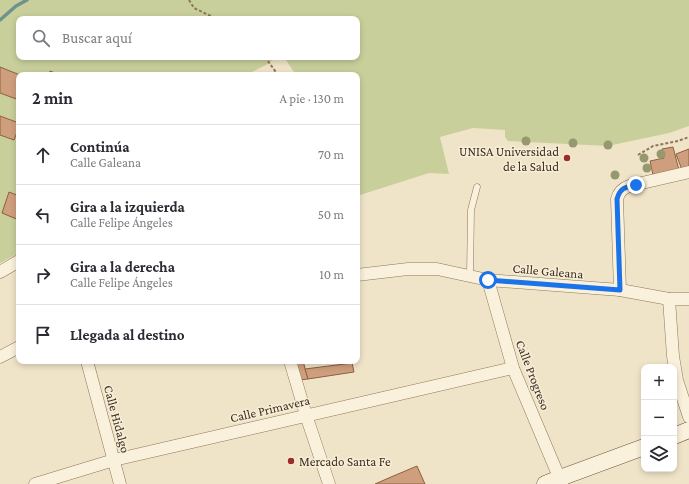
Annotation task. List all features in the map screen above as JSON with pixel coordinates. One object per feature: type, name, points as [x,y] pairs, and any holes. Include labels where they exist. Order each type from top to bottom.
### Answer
[{"type":"main road","points":[[677,435],[689,430]]},
{"type":"main road","points":[[556,482],[641,448]]},
{"type":"street","points":[[620,290],[617,199],[619,192],[629,186],[689,172]]},
{"type":"street","points":[[0,272],[16,263]]},
{"type":"street","name":"Calle Galeana","points":[[360,275],[408,269],[437,269],[488,280],[620,290],[669,299],[689,298]]},
{"type":"street","name":"Calle Progreso","points":[[488,280],[513,368],[556,482]]},
{"type":"street","points":[[669,299],[673,356],[677,380],[689,417]]},
{"type":"street","points":[[0,356],[16,348]]},
{"type":"street","name":"Calle Hidalgo","points":[[88,364],[120,484]]},
{"type":"street","points":[[291,364],[306,416],[329,484]]},
{"type":"street","name":"Calle Primavera","points":[[36,484],[114,460],[513,368]]},
{"type":"lane","points":[[470,276],[470,210],[477,187]]},
{"type":"path","points":[[189,0],[194,8],[211,16]]},
{"type":"path","points":[[267,60],[276,72]]},
{"type":"path","points":[[638,155],[653,146],[678,141],[689,137]]},
{"type":"green space","points":[[0,0],[689,0],[689,126],[669,133],[608,146],[508,141],[505,137],[505,130],[473,128],[440,137],[449,174],[429,173],[360,195],[360,72],[294,72],[286,60],[360,60],[360,16],[16,16],[16,60],[272,60],[252,72],[16,72],[16,255],[0,263]]},
{"type":"building","points":[[0,67],[16,73],[16,99],[0,93]]},
{"type":"building","points":[[0,116],[16,122],[16,135],[14,140],[0,135]]},
{"type":"building","points":[[673,147],[679,170],[653,175],[650,161],[664,158],[662,149]]},
{"type":"building","points":[[689,149],[689,167],[682,170],[676,154]]},
{"type":"building","points":[[9,192],[16,195],[16,219],[2,213]]},
{"type":"building","points":[[295,364],[304,364],[308,379],[299,380]]},
{"type":"building","points":[[352,364],[354,372],[308,379],[305,369]]},
{"type":"building","points":[[417,466],[425,484],[375,484],[391,477]]},
{"type":"waterway","points":[[0,20],[16,6],[27,0]]},
{"type":"place","name":"UNISA Universidad de la Salud","points":[[567,158]]},
{"type":"place","name":"Mercado Santa Fe","points":[[291,461]]},
{"type":"route","points":[[488,280],[620,290],[617,199],[619,192],[623,189],[636,185]]}]
